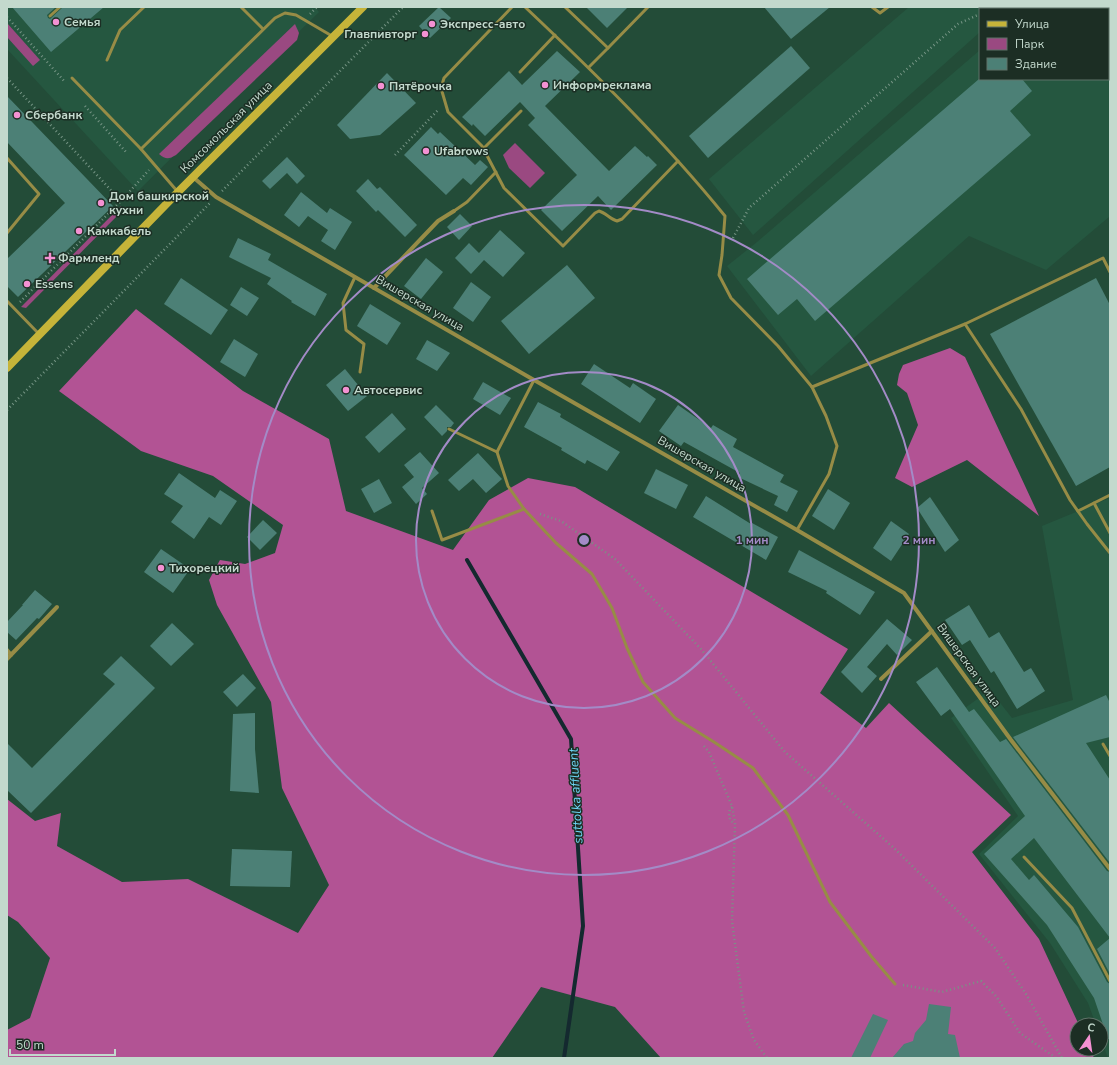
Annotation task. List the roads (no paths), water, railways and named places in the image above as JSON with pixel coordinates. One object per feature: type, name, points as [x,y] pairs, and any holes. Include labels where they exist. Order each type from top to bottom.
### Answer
[{"type":"main road","name":"Комсомольская улица","points":[[7,368],[178,192],[364,7]]},
{"type":"street","name":"Вишерская улица","points":[[193,178],[216,197],[797,530],[904,593],[1011,740],[1110,869]]},
{"type":"street","points":[[374,288],[438,221],[454,211]]},
{"type":"street","points":[[7,659],[57,607]]},
{"type":"street","points":[[881,679],[932,631]]},
{"type":"street","points":[[7,650],[12,655]]},
{"type":"lane","points":[[50,16],[60,7]]},
{"type":"lane","points":[[107,60],[120,30],[144,7]]},
{"type":"lane","points":[[241,7],[263,29]]},
{"type":"lane","points":[[512,7],[444,78],[441,88],[447,110],[450,115],[484,148],[506,191],[564,246],[595,213],[599,211],[604,212],[611,219],[617,221],[622,219],[678,161]]},
{"type":"lane","points":[[525,7],[589,67],[699,183],[725,216],[719,275],[731,298],[778,346],[812,387],[826,416],[837,446],[829,474],[797,530]]},
{"type":"lane","points":[[565,7],[608,48]]},
{"type":"lane","points":[[589,67],[648,7]]},
{"type":"lane","points":[[872,7],[880,13],[888,7]]},
{"type":"lane","points":[[141,149],[275,18],[285,13],[296,15],[334,37]]},
{"type":"lane","points":[[520,72],[555,35]]},
{"type":"lane","points":[[72,78],[141,149],[178,192]]},
{"type":"lane","points":[[484,148],[521,111]]},
{"type":"lane","points":[[7,158],[39,194],[7,233]]},
{"type":"lane","points":[[454,211],[467,202],[496,172]]},
{"type":"lane","points":[[812,387],[965,324],[1103,258],[1110,272]]},
{"type":"lane","points":[[355,277],[343,302],[346,330],[364,344],[360,372]]},
{"type":"lane","points":[[7,301],[40,335]]},
{"type":"lane","points":[[965,324],[1021,409],[1070,500],[1110,553]]},
{"type":"lane","points":[[534,380],[497,452],[508,486],[524,509],[556,542],[592,574],[612,608],[627,648],[643,682],[675,718],[753,768],[788,815],[830,902],[894,984]]},
{"type":"lane","points":[[449,429],[497,452]]},
{"type":"lane","points":[[1078,512],[1110,495]]},
{"type":"lane","points":[[1094,503],[1110,533]]},
{"type":"lane","points":[[432,511],[442,540],[524,509]]},
{"type":"lane","points":[[1103,744],[1110,756]]},
{"type":"lane","points":[[1024,857],[1072,908],[1110,981]]},
{"type":"waterway","name":"suttolka affluent","points":[[467,560],[571,739],[583,926],[564,1058]]},
{"type":"place","name":"Семья","points":[[56,22]]},
{"type":"place","name":"Экспресс-авто","points":[[432,24]]},
{"type":"place","name":"Главпивторг","points":[[425,34]]},
{"type":"place","name":"Информреклама","points":[[545,85]]},
{"type":"place","name":"Пятёрочка","points":[[381,86]]},
{"type":"place","name":"Сбербанк","points":[[17,115]]},
{"type":"place","name":"Ufabrows","points":[[426,151]]},
{"type":"place","name":"Дом башкирской кухни","points":[[101,203]]},
{"type":"place","name":"Камкабель","points":[[79,231]]},
{"type":"place","name":"Фармленд","points":[[50,258]]},
{"type":"place","name":"Essens","points":[[27,284]]},
{"type":"place","name":"Автосервис","points":[[346,390]]},
{"type":"place","name":"Тихорецкий","points":[[161,568]]}]
